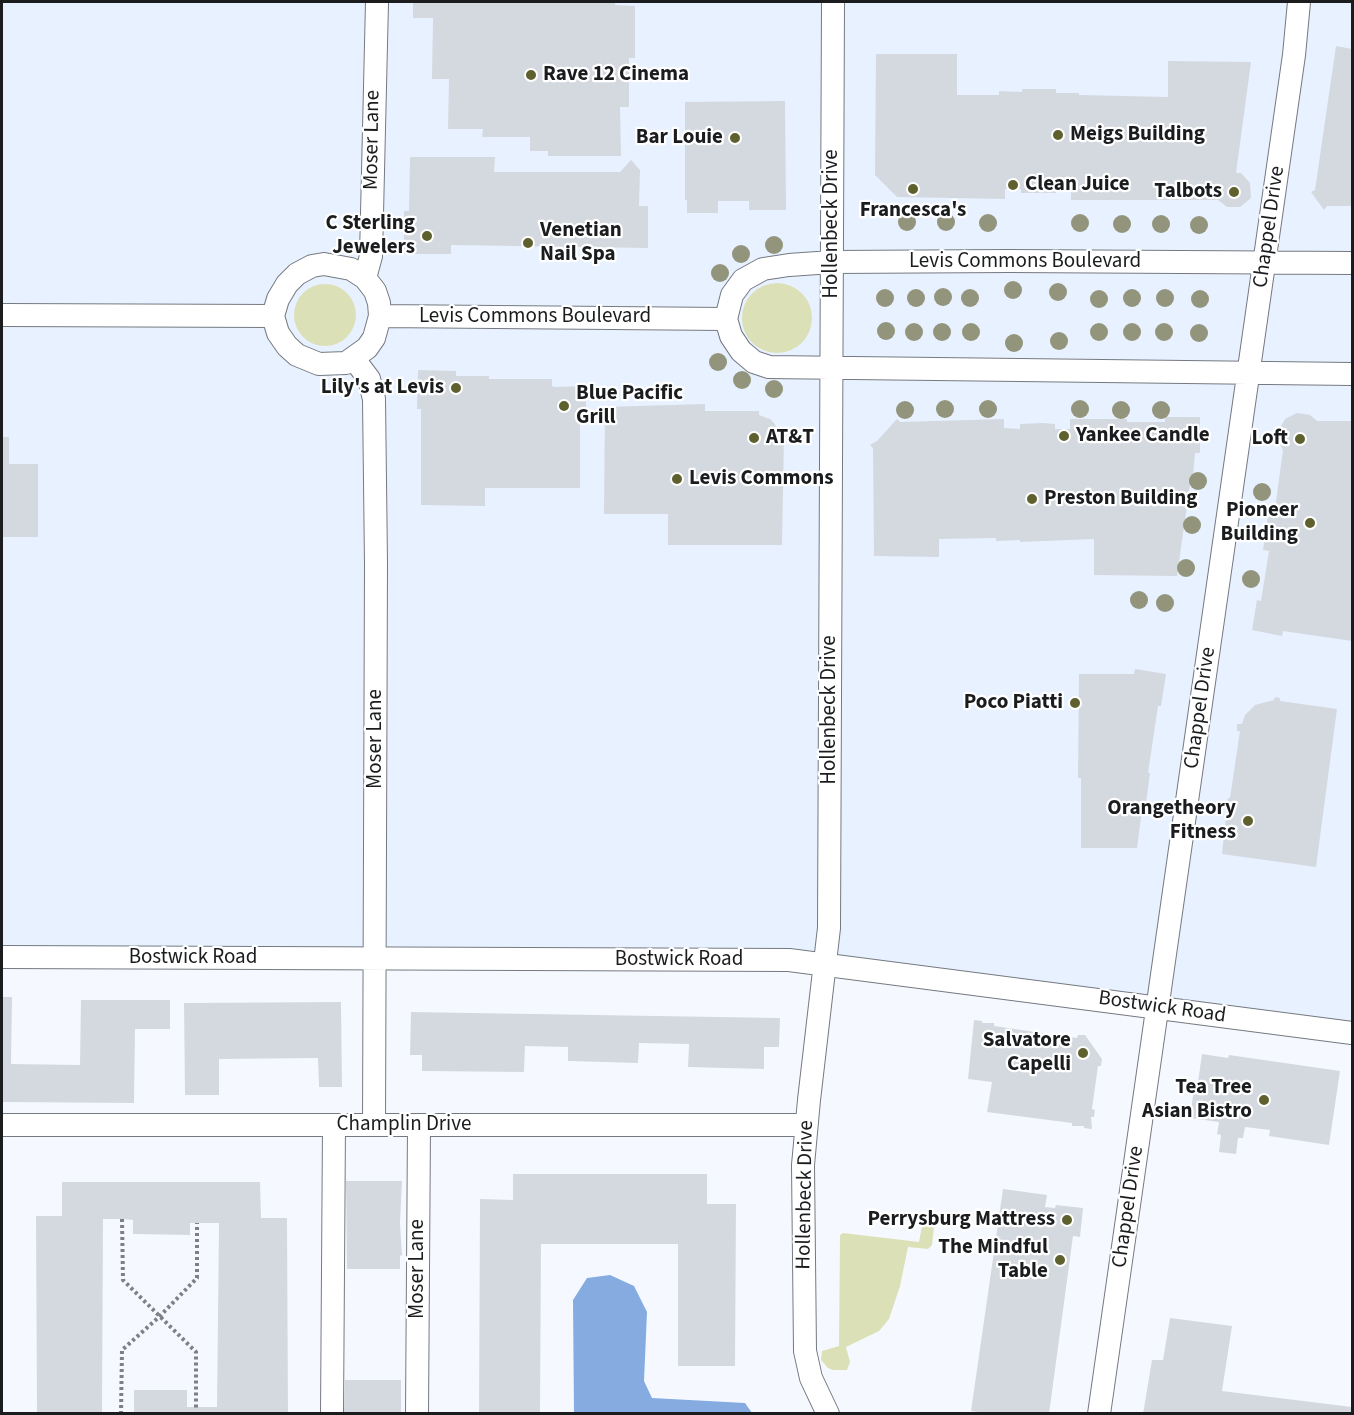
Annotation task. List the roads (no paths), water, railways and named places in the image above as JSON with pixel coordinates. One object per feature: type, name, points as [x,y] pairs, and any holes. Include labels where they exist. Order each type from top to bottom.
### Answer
[{"type":"street","name":"Moser Lane","points":[[365,278],[371,256],[377,2]]},
{"type":"street","name":"Hollenbeck Drive","points":[[828,1413],[812,1378],[805,1351],[803,1165],[829,907],[833,2]]},
{"type":"street","name":"Chappel Drive","points":[[1100,1413],[1294,55],[1299,2]]},
{"type":"street","name":"Levis Commons Boulevard","points":[[380,316],[726,319],[732,295],[743,280],[763,269],[832,262],[1353,262]]},
{"type":"street","points":[[335,264],[351,269],[365,278],[375,291],[380,303],[380,316],[374,338],[367,348],[346,363],[319,364],[307,360],[287,346],[278,333],[273,316],[278,299],[287,284],[297,274],[312,266],[335,264]]},
{"type":"street","points":[[2,316],[273,316]]},
{"type":"street","points":[[726,319],[731,336],[741,351],[754,362],[769,367],[1353,374]]},
{"type":"street","name":"Moser Lane","points":[[354,358],[369,379],[374,399],[376,564],[374,1125]]},
{"type":"street","name":"Bostwick Road","points":[[2,957],[789,960],[1353,1033]]},
{"type":"street","name":"Champlin Drive","points":[[2,1125],[806,1125]]},
{"type":"street","points":[[332,1413],[334,1125]]},
{"type":"street","name":"Moser Lane","points":[[417,1413],[419,1125]]},
{"type":"water","points":[[610,1275],[634,1286],[647,1312],[644,1381],[652,1398],[745,1403],[752,1413],[574,1413],[573,1300],[587,1278]]},
{"type":"place","name":"Rave 12 Cinema","points":[[531,75]]},
{"type":"place","name":"Meigs Building","points":[[1058,135]]},
{"type":"place","name":"Bar Louie","points":[[735,138]]},
{"type":"place","name":"Clean Juice","points":[[1013,185]]},
{"type":"place","name":"Francesca's","points":[[913,189]]},
{"type":"place","name":"Talbots","points":[[1234,192]]},
{"type":"place","name":"C Sterling Jewelers","points":[[427,236]]},
{"type":"place","name":"Venetian Nail Spa","points":[[528,243]]},
{"type":"place","name":"Lily's at Levis","points":[[456,388]]},
{"type":"place","name":"Blue Pacific Grill","points":[[564,406]]},
{"type":"place","name":"Yankee Candle","points":[[1064,436]]},
{"type":"place","name":"AT&T","points":[[754,438]]},
{"type":"place","name":"Loft","points":[[1300,439]]},
{"type":"place","name":"Levis Commons","points":[[677,479]]},
{"type":"place","name":"Preston Building","points":[[1032,499]]},
{"type":"place","name":"Pioneer Building","points":[[1310,523]]},
{"type":"place","name":"Poco Piatti","points":[[1075,703]]},
{"type":"place","name":"Orangetheory Fitness","points":[[1248,821]]},
{"type":"place","name":"Salvatore Capelli","points":[[1083,1053]]},
{"type":"place","name":"Tea Tree Asian Bistro","points":[[1264,1100]]},
{"type":"place","name":"Perrysburg Mattress","points":[[1067,1220]]},
{"type":"place","name":"The Mindful Table","points":[[1060,1260]]}]
